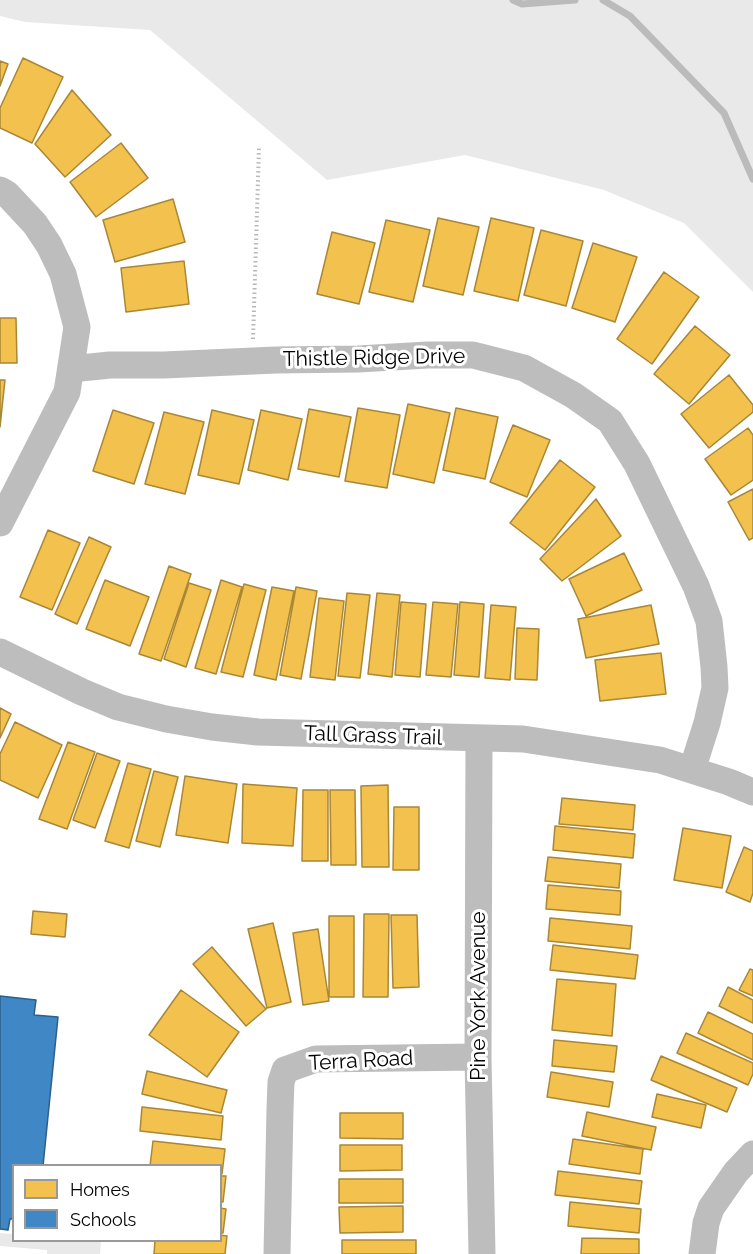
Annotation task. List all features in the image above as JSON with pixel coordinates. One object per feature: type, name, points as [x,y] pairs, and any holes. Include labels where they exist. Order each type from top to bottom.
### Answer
[{"type":"street","points":[[0,190],[7,194],[35,224],[63,274],[77,327],[67,392],[0,523]]},
{"type":"street","name":"Thistle Ridge Drive","points":[[70,369],[110,365],[473,355],[524,368],[573,395],[610,421],[642,474],[696,586],[709,621],[715,688],[692,770]]},
{"type":"street","name":"Tall Grass Trail","points":[[0,652],[118,707],[166,719],[258,732],[523,739],[635,754],[692,770],[753,792]]},
{"type":"street","name":"Pine York Avenue","points":[[479,738],[478,1057],[482,1254]]},
{"type":"street","name":"Terra Road","points":[[277,1254],[281,1082],[285,1070],[316,1059],[478,1057]]},
{"type":"street","points":[[702,1254],[706,1223],[711,1208],[736,1172],[753,1154]]},
{"type":"path","points":[[252,361],[259,148]]},
{"type":"shaded area","points":[[0,0],[753,0],[753,292],[684,223],[604,190],[465,155],[327,180],[150,30],[25,22],[0,16]]},
{"type":"shaded area","points":[[0,1233],[12,1234],[12,1242],[101,1242],[100,1254],[47,1254],[47,1250],[0,1246]]},
{"type":"building: Homes","points":[[23,58],[63,77],[32,143],[0,128],[0,108]]},
{"type":"building: Homes","points":[[0,61],[8,64],[0,86]]},
{"type":"building: Homes","points":[[72,90],[111,135],[65,177],[35,144]]},
{"type":"building: Homes","points":[[121,143],[148,178],[96,217],[70,182]]},
{"type":"building: Homes","points":[[173,199],[185,242],[115,262],[103,220]]},
{"type":"building: Homes","points":[[438,218],[479,227],[463,295],[423,286]]},
{"type":"building: Homes","points":[[491,218],[534,228],[518,301],[474,291]]},
{"type":"building: Homes","points":[[386,220],[430,230],[413,302],[369,292]]},
{"type":"building: Homes","points":[[541,230],[583,241],[566,306],[524,295]]},
{"type":"building: Homes","points":[[332,232],[375,243],[359,304],[317,294]]},
{"type":"building: Homes","points":[[593,243],[637,257],[615,322],[572,308]]},
{"type":"building: Homes","points":[[184,261],[189,304],[126,312],[121,268]]},
{"type":"building: Homes","points":[[664,272],[699,297],[652,364],[617,339]]},
{"type":"building: Homes","points":[[0,318],[16,318],[17,363],[0,363]]},
{"type":"building: Homes","points":[[695,326],[730,355],[689,404],[654,374]]},
{"type":"building: Homes","points":[[729,375],[753,405],[753,412],[709,448],[681,414]]},
{"type":"building: Homes","points":[[0,380],[5,380],[0,427]]},
{"type":"building: Homes","points":[[408,404],[450,413],[434,483],[393,474]]},
{"type":"building: Homes","points":[[358,408],[400,415],[387,488],[345,481]]},
{"type":"building: Homes","points":[[456,408],[498,417],[485,479],[443,470]]},
{"type":"building: Homes","points":[[309,409],[351,417],[339,477],[298,469]]},
{"type":"building: Homes","points":[[113,410],[154,423],[134,484],[93,471]]},
{"type":"building: Homes","points":[[212,410],[254,420],[239,484],[198,475]]},
{"type":"building: Homes","points":[[261,410],[302,419],[288,480],[248,470]]},
{"type":"building: Homes","points":[[164,412],[204,422],[185,494],[145,484]]},
{"type":"building: Homes","points":[[513,425],[550,440],[527,497],[490,482]]},
{"type":"building: Homes","points":[[748,428],[753,435],[753,480],[731,495],[705,459]]},
{"type":"building: Homes","points":[[560,460],[595,487],[545,550],[510,523]]},
{"type":"building: Homes","points":[[753,489],[753,538],[749,540],[728,502]]},
{"type":"building: Homes","points":[[596,499],[621,536],[562,581],[540,559]]},
{"type":"building: Homes","points":[[48,530],[80,543],[52,610],[20,597]]},
{"type":"building: Homes","points":[[89,537],[111,547],[77,624],[55,614]]},
{"type":"building: Homes","points":[[624,553],[642,590],[586,616],[569,579]]},
{"type":"building: Homes","points":[[169,566],[191,574],[161,661],[139,654]]},
{"type":"building: Homes","points":[[105,580],[149,597],[130,646],[86,629]]},
{"type":"building: Homes","points":[[221,580],[242,587],[216,674],[195,668]]},
{"type":"building: Homes","points":[[189,583],[211,590],[186,667],[164,659]]},
{"type":"building: Homes","points":[[244,584],[266,590],[243,677],[221,672]]},
{"type":"building: Homes","points":[[272,587],[294,591],[276,680],[254,675]]},
{"type":"building: Homes","points":[[296,587],[317,591],[301,679],[280,675]]},
{"type":"building: Homes","points":[[347,593],[370,595],[360,678],[338,676]]},
{"type":"building: Homes","points":[[377,593],[400,595],[392,677],[368,674]]},
{"type":"building: Homes","points":[[319,598],[344,601],[335,680],[310,677]]},
{"type":"building: Homes","points":[[401,602],[426,604],[420,677],[395,675]]},
{"type":"building: Homes","points":[[433,602],[458,604],[451,677],[426,675]]},
{"type":"building: Homes","points":[[460,602],[484,604],[479,677],[454,675]]},
{"type":"building: Homes","points":[[491,605],[516,607],[510,680],[485,678]]},
{"type":"building: Homes","points":[[651,605],[659,644],[586,658],[578,619]]},
{"type":"building: Homes","points":[[517,628],[539,629],[537,680],[515,679]]},
{"type":"building: Homes","points":[[661,653],[666,694],[600,701],[595,660]]},
{"type":"building: Homes","points":[[0,708],[11,714],[0,738]]},
{"type":"building: Homes","points":[[15,722],[62,745],[38,798],[0,780],[0,754]]},
{"type":"building: Homes","points":[[68,742],[95,752],[67,829],[39,819]]},
{"type":"building: Homes","points":[[97,753],[120,761],[95,828],[73,820]]},
{"type":"building: Homes","points":[[128,763],[151,769],[129,848],[105,841]]},
{"type":"building: Homes","points":[[154,771],[178,777],[160,847],[136,841]]},
{"type":"building: Homes","points":[[185,776],[237,784],[228,843],[176,835]]},
{"type":"building: Homes","points":[[243,784],[297,788],[293,846],[242,843]]},
{"type":"building: Homes","points":[[388,785],[389,867],[362,867],[361,786]]},
{"type":"building: Homes","points":[[303,790],[328,790],[328,861],[302,861]]},
{"type":"building: Homes","points":[[330,790],[355,790],[356,865],[331,865]]},
{"type":"building: Homes","points":[[562,798],[635,805],[633,830],[559,824]]},
{"type":"building: Homes","points":[[394,807],[419,807],[419,870],[393,870]]},
{"type":"building: Homes","points":[[555,826],[635,834],[633,858],[553,850]]},
{"type":"building: Homes","points":[[683,828],[731,836],[722,888],[674,880]]},
{"type":"building: Homes","points":[[744,847],[753,851],[753,893],[750,902],[726,892]]},
{"type":"building: Homes","points":[[548,857],[621,864],[619,888],[545,881]]},
{"type":"building: Homes","points":[[548,885],[621,891],[620,915],[546,909]]},
{"type":"building: Homes","points":[[33,911],[67,914],[65,937],[31,934]]},
{"type":"building: Homes","points":[[364,914],[389,914],[388,997],[363,997]]},
{"type":"building: Homes","points":[[391,915],[417,915],[419,987],[393,988]]},
{"type":"building: Homes","points":[[329,916],[354,916],[354,997],[329,997]]},
{"type":"building: Homes","points":[[550,918],[632,926],[630,949],[548,941]]},
{"type":"building: Homes","points":[[273,923],[291,1002],[267,1008],[248,929]]},
{"type":"building: Homes","points":[[318,929],[329,1001],[303,1005],[293,933]]},
{"type":"building: Homes","points":[[553,945],[638,955],[635,979],[550,970]]},
{"type":"building: Homes","points":[[212,947],[266,1009],[246,1026],[193,964]]},
{"type":"building: Homes","points":[[750,969],[753,970],[753,996],[739,990]]},
{"type":"building: Homes","points":[[557,979],[616,984],[612,1036],[552,1030]]},
{"type":"building: Homes","points":[[728,987],[753,1000],[753,1023],[719,1006]]},
{"type":"building: Homes","points":[[181,990],[239,1032],[207,1077],[149,1035]]},
{"type":"building: Homes","points":[[708,1012],[753,1034],[753,1060],[698,1033]]},
{"type":"building: Homes","points":[[686,1033],[753,1063],[753,1074],[748,1085],[677,1053]]},
{"type":"building: Homes","points":[[554,1040],[617,1046],[614,1072],[552,1066]]},
{"type":"building: Homes","points":[[661,1056],[737,1088],[727,1112],[651,1080]]},
{"type":"building: Homes","points":[[147,1071],[227,1090],[221,1113],[142,1094]]},
{"type":"building: Homes","points":[[551,1072],[613,1082],[609,1107],[547,1097]]},
{"type":"building: Homes","points":[[657,1094],[706,1105],[701,1128],[652,1117]]},
{"type":"building: Homes","points":[[142,1107],[223,1116],[221,1140],[140,1131]]},
{"type":"building: Homes","points":[[587,1112],[656,1127],[651,1150],[582,1136]]},
{"type":"building: Homes","points":[[340,1113],[403,1113],[403,1139],[340,1138]]},
{"type":"building: Homes","points":[[573,1139],[643,1149],[640,1174],[569,1164]]},
{"type":"building: Homes","points":[[153,1141],[225,1149],[222,1174],[222,1164],[150,1164]]},
{"type":"building: Homes","points":[[340,1145],[402,1145],[402,1170],[340,1171]]},
{"type":"building: Homes","points":[[558,1171],[642,1181],[639,1204],[555,1195]]},
{"type":"building: Homes","points":[[222,1176],[226,1176],[223,1202]]},
{"type":"building: Homes","points":[[339,1179],[403,1179],[403,1203],[339,1203]]},
{"type":"building: Homes","points":[[570,1202],[641,1209],[639,1233],[568,1226]]},
{"type":"building: Homes","points":[[403,1206],[403,1232],[340,1233],[339,1207]]},
{"type":"building: Homes","points":[[222,1208],[226,1209],[222,1233]]},
{"type":"building: Homes","points":[[222,1235],[227,1236],[225,1254],[154,1254],[155,1242],[222,1242]]},
{"type":"building: Homes","points":[[582,1238],[639,1239],[639,1254],[581,1254]]},
{"type":"building: Homes","points":[[342,1240],[416,1240],[416,1254],[342,1254]]},
{"type":"building: Schools","points":[[0,996],[36,1000],[34,1015],[58,1017],[43,1164],[12,1164],[12,1219],[10,1219],[8,1230],[0,1229]]},
{"type":"waterway","points":[[513,0],[522,4],[575,0]]},
{"type":"waterway","points":[[603,0],[630,16],[724,113],[753,179]]}]
